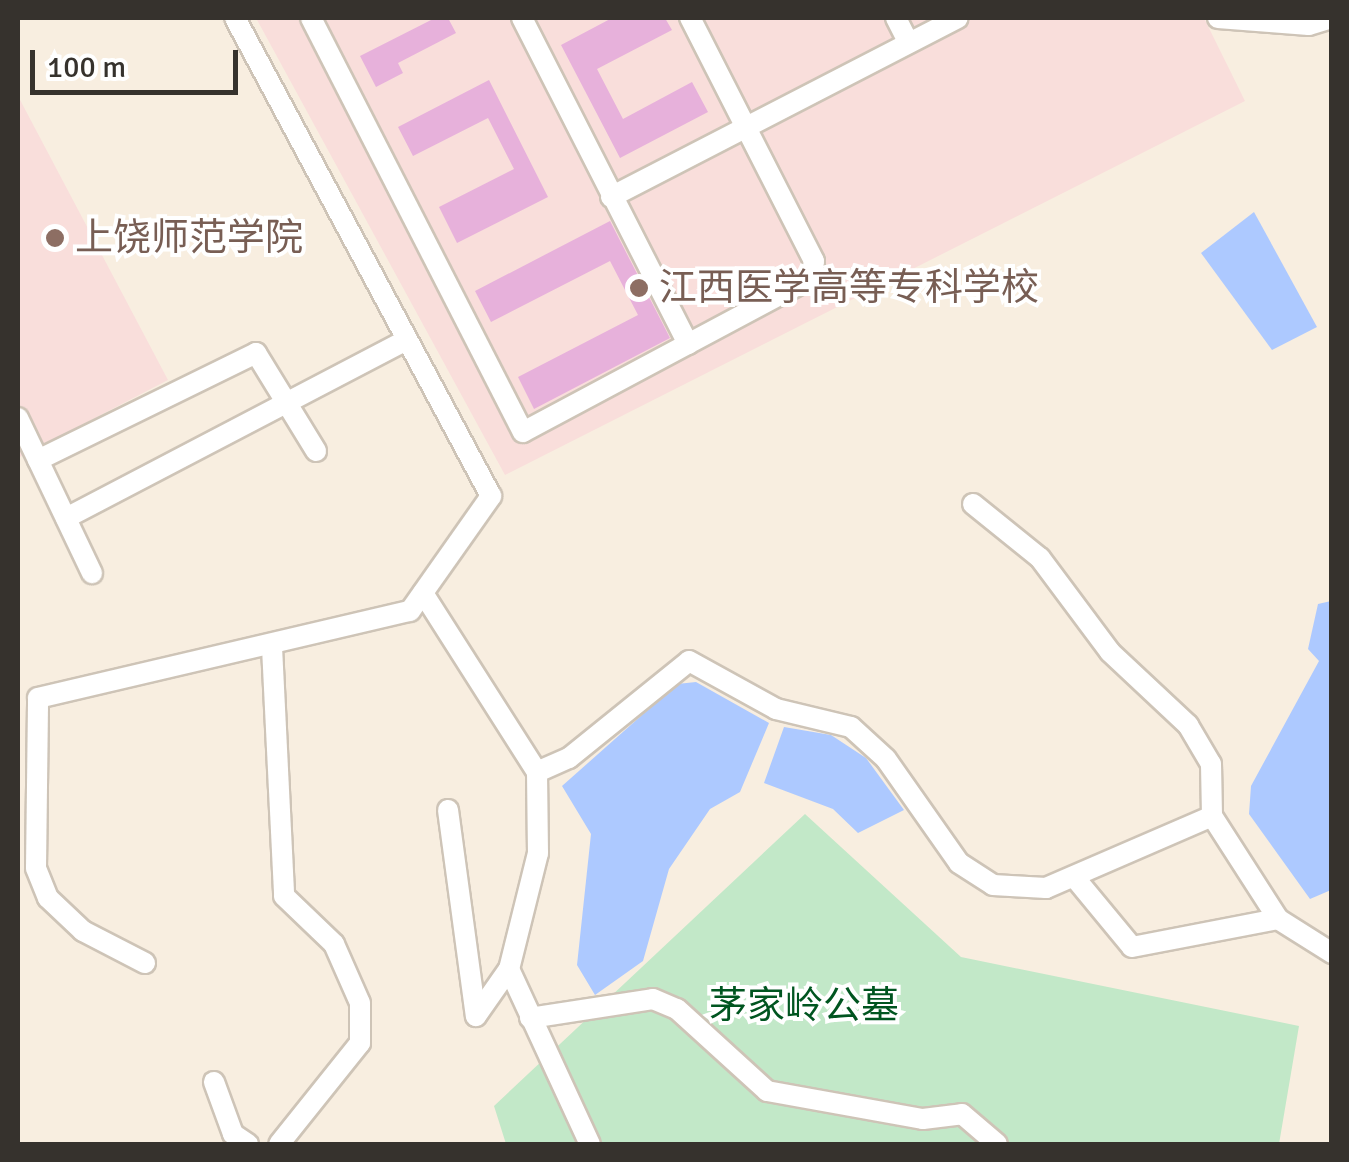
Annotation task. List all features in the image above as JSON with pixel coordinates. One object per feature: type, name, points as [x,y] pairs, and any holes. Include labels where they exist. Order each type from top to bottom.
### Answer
[{"type":"street","points":[[145,963],[83,931],[42,883],[32,832],[38,698],[410,612],[490,496],[235,18]]},
{"type":"street","points":[[311,18],[523,432],[810,278],[814,261],[690,18]]},
{"type":"street","points":[[522,18],[688,344]]},
{"type":"street","points":[[896,18],[909,43]]},
{"type":"street","points":[[610,196],[958,18]]},
{"type":"street","points":[[1219,20],[1332,18]]},
{"type":"street","points":[[66,518],[408,340]]},
{"type":"street","points":[[38,460],[256,353],[316,451]]},
{"type":"street","points":[[18,418],[92,573]]},
{"type":"street","points":[[972,504],[1040,558],[1110,652],[1188,725],[1211,764],[1212,816],[1278,919],[1332,952]]},
{"type":"street","points":[[423,593],[538,772],[538,853],[509,969],[476,1016],[448,810]]},
{"type":"street","points":[[272,646],[284,896],[334,944],[360,1003],[360,1043],[279,1144]]},
{"type":"street","points":[[538,772],[569,758],[689,661],[776,709],[851,727],[886,759],[959,864],[993,885],[1046,888],[1212,816]]},
{"type":"street","points":[[1076,878],[1132,947],[1278,919]]},
{"type":"street","points":[[509,969],[590,1144]]},
{"type":"street","points":[[530,1018],[653,1000],[676,1009],[768,1091],[923,1119],[962,1114],[997,1144]]},
{"type":"street","points":[[214,1082],[234,1134],[248,1144]]},
{"type":"shaded area","name":"江西医学高等专科学校","points":[[256,18],[1204,18],[1245,101],[505,475]]},
{"type":"shaded area","name":"上饶师范学院","points":[[18,96],[168,380],[18,458]]},
{"type":"green space","name":"茅家岭公墓","points":[[805,814],[961,957],[1299,1026],[1279,1144],[506,1144],[494,1106]]},
{"type":"water","points":[[1254,212],[1317,327],[1272,350],[1201,253]]},
{"type":"water","points":[[1331,601],[1331,890],[1310,899],[1249,814],[1251,786],[1319,661],[1308,649],[1318,604]]},
{"type":"water","points":[[696,682],[769,723],[740,792],[710,809],[669,869],[643,961],[595,995],[577,965],[591,834],[562,786],[677,684]]},
{"type":"water","points":[[784,727],[831,735],[866,758],[904,810],[858,833],[833,809],[764,783]]},
{"type":"building","points":[[435,18],[448,18],[456,33],[398,63],[403,73],[376,87],[360,56]]},
{"type":"building","points":[[612,18],[665,18],[672,30],[597,69],[623,119],[692,82],[708,112],[620,158],[561,45]]},
{"type":"building","points":[[489,80],[548,197],[457,243],[439,207],[514,169],[488,118],[413,156],[398,127]]},
{"type":"building","points":[[610,221],[670,338],[534,409],[518,377],[638,315],[610,261],[491,322],[475,291]]},
{"type":"place","name":"上饶师范学院","points":[[55,238]]},
{"type":"place","name":"江西医学高等专科学校","points":[[639,288]]}]
